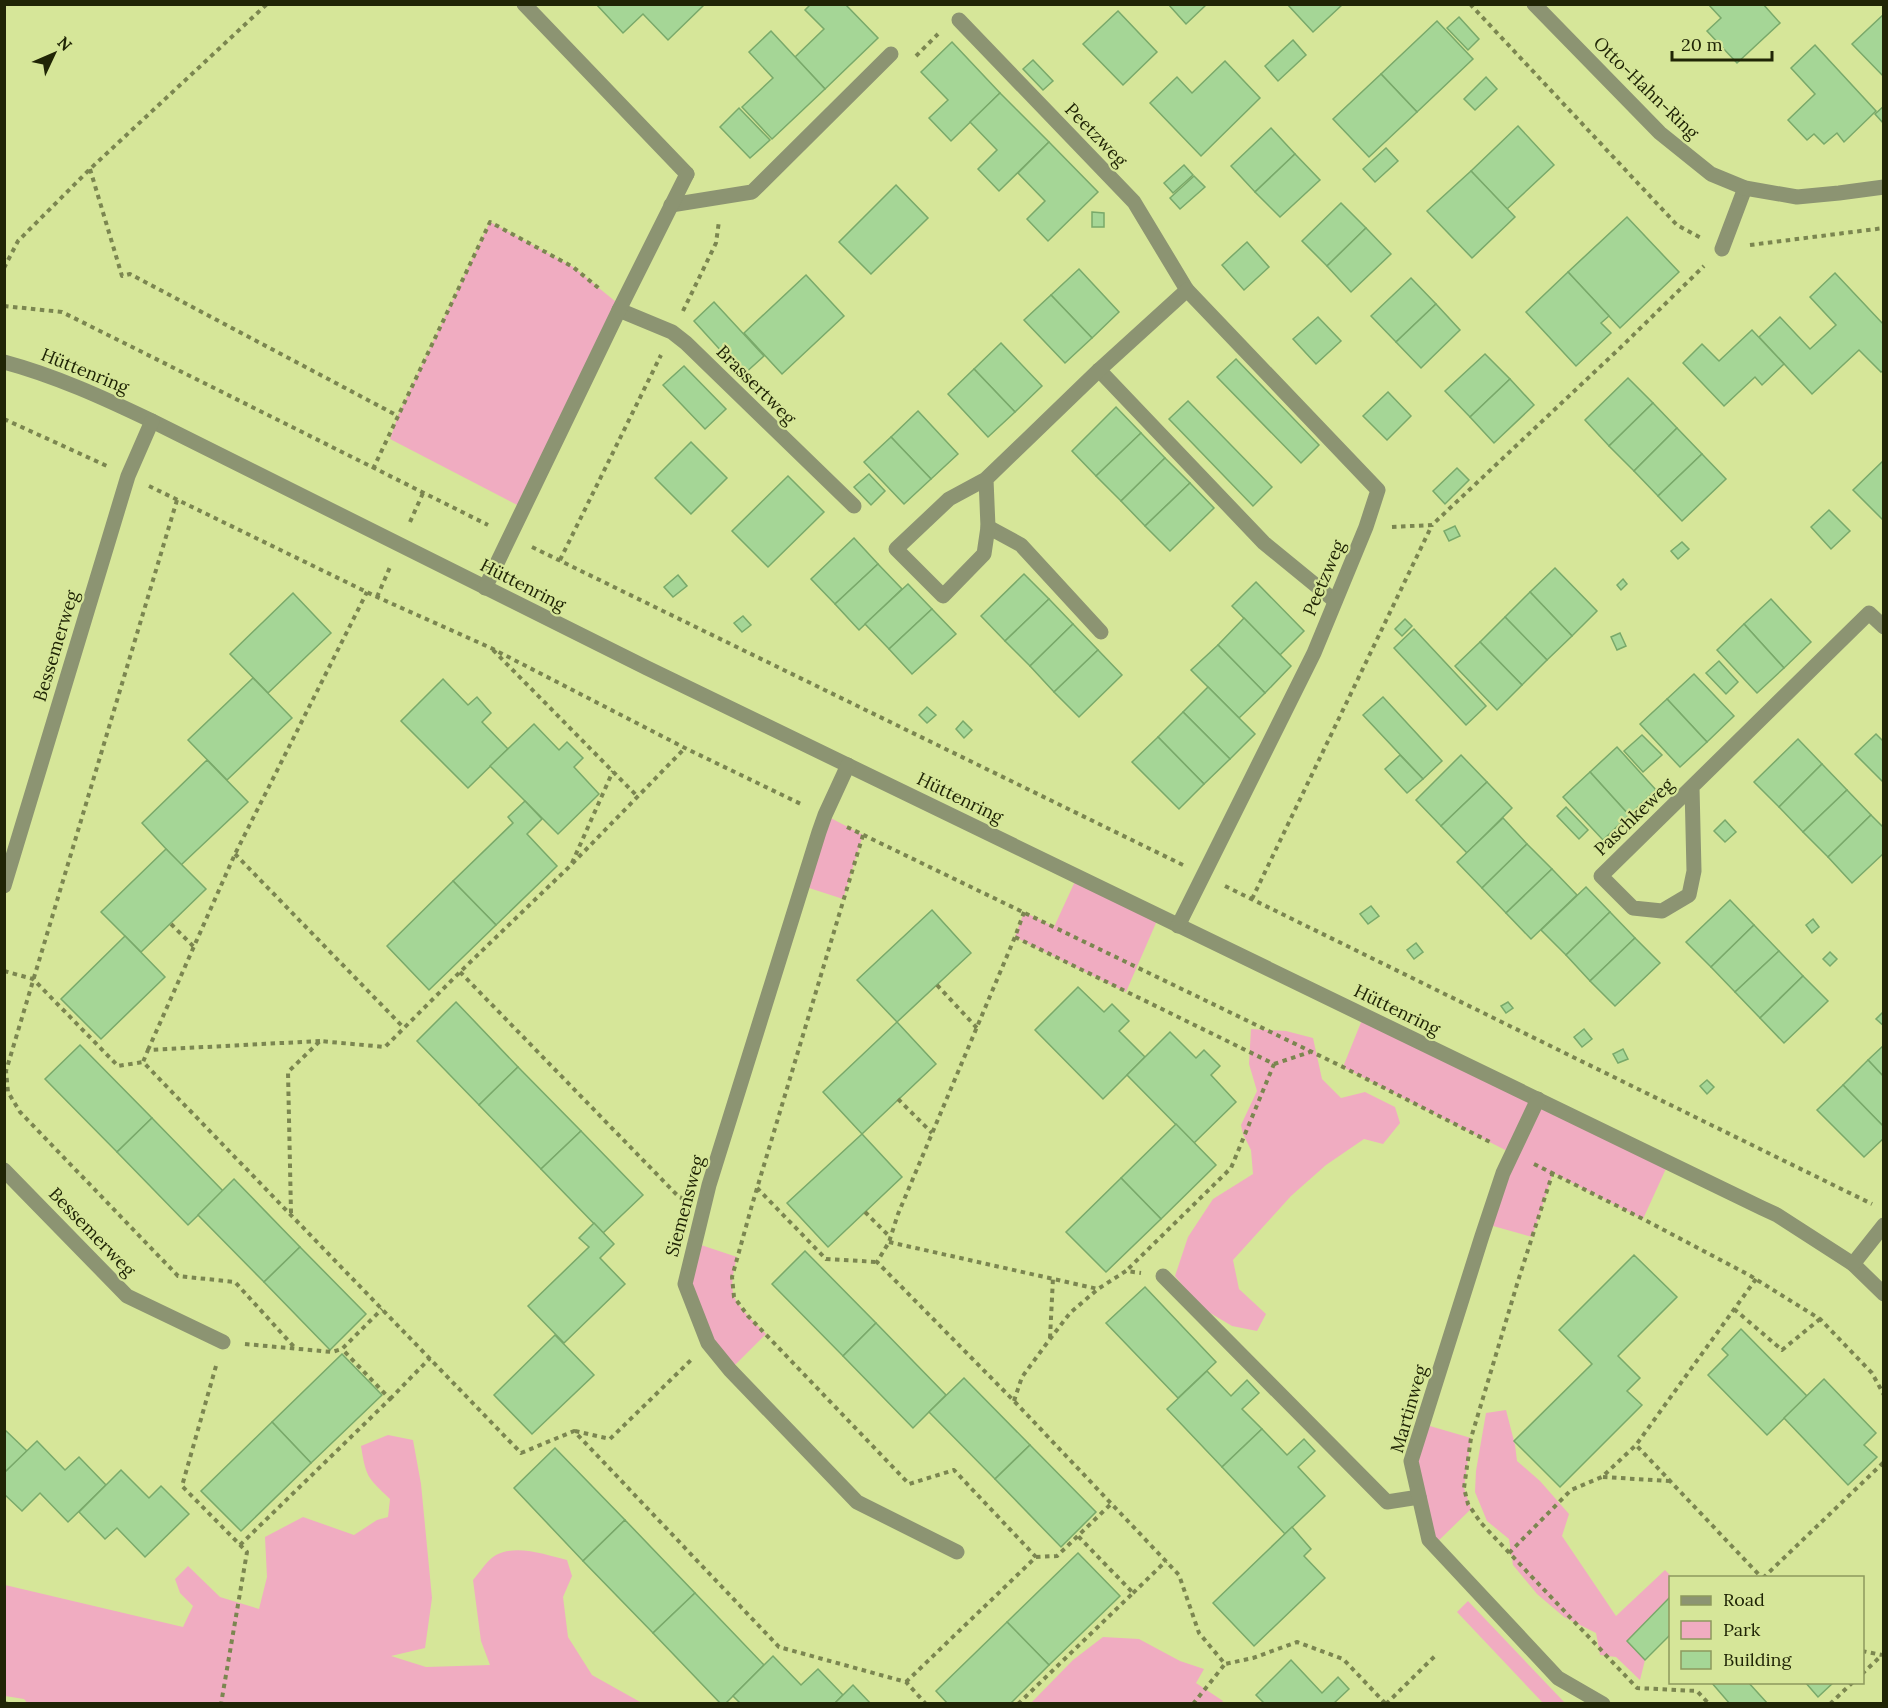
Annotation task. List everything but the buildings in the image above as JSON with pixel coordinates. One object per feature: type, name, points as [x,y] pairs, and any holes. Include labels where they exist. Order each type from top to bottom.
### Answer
[{"type":"street","points":[[485,588],[687,174],[524,4]]},
{"type":"street","name":"Otto-Hahn-Ring","points":[[1534,4],[1660,133],[1711,174],[1745,188],[1797,197],[1884,186]]},
{"type":"street","name":"Peetzweg","points":[[960,20],[1134,202],[1187,290],[1378,490],[1366,527],[1314,652],[1178,926]]},
{"type":"street","points":[[671,205],[752,192],[891,54]]},
{"type":"street","points":[[1722,249],[1745,188]]},
{"type":"street","points":[[986,479],[988,527],[984,554],[943,596],[896,549],[949,499],[986,479],[1099,370],[1187,290]]},
{"type":"street","name":"Brassertweg","points":[[620,308],[672,332],[686,343],[854,506]]},
{"type":"street","name":"Hüttenring","points":[[4,362],[36,371],[82,389],[152,421],[485,588],[1777,1215],[1853,1264],[1884,1294]]},
{"type":"street","points":[[1099,370],[1264,543],[1335,601]]},
{"type":"street","name":"Bessemerweg","points":[[4,886],[128,476],[152,421]]},
{"type":"street","points":[[988,527],[1021,545],[1101,632]]},
{"type":"street","name":"Paschkeweg","points":[[1692,787],[1694,871],[1689,895],[1662,910],[1633,908],[1601,876],[1869,613],[1884,627]]},
{"type":"street","name":"Siemensweg","points":[[848,765],[825,816],[705,1203],[685,1284],[708,1343],[730,1370],[857,1502],[957,1552]]},
{"type":"street","name":"Martinweg","points":[[1538,1099],[1503,1173],[1411,1461],[1429,1540],[1433,1546],[1558,1678],[1604,1704]]},
{"type":"street","name":"Bessemerweg","points":[[4,1170],[127,1296],[223,1342]]},
{"type":"street","points":[[1853,1264],[1884,1225]]},
{"type":"street","points":[[1163,1276],[1387,1502],[1419,1497]]},
{"type":"path","points":[[4,268],[18,241],[267,4]]},
{"type":"path","points":[[1470,4],[1677,225],[1722,249],[1884,228]]},
{"type":"path","points":[[891,54],[904,67],[956,16],[960,20]]},
{"type":"path","points":[[90,170],[122,276],[130,274],[398,416]]},
{"type":"path","points":[[560,560],[716,243],[722,197]]},
{"type":"path","points":[[373,469],[490,222],[573,267],[620,308]]},
{"type":"path","points":[[1252,899],[1432,525],[1722,249]]},
{"type":"path","points":[[4,306],[62,312],[373,469],[1873,1205]]},
{"type":"path","points":[[4,419],[128,476],[367,592],[491,648],[685,748],[1343,1067],[1553,1172],[1756,1279],[1820,1319],[1872,1373],[1884,1395]]},
{"type":"path","points":[[177,500],[6,1071],[8,1092],[20,1112],[178,1276],[235,1282],[296,1349]]},
{"type":"path","points":[[1366,527],[1432,525]]},
{"type":"path","points":[[143,1062],[235,854],[367,592]]},
{"type":"path","points":[[491,648],[638,797]]},
{"type":"path","points":[[148,1050],[320,1041],[385,1047],[570,866],[685,748]]},
{"type":"path","points":[[570,866],[613,771]]},
{"type":"path","points":[[863,835],[732,1277],[734,1297],[748,1316],[909,1484],[954,1470],[1036,1557]]},
{"type":"path","points":[[235,854],[404,1028]]},
{"type":"path","points":[[877,1262],[890,1240],[898,1214],[1024,912]]},
{"type":"path","points":[[171,924],[194,947]]},
{"type":"path","points":[[1015,937],[1275,1064],[1310,1052]]},
{"type":"path","points":[[4,971],[33,979],[118,1066],[143,1062]]},
{"type":"path","points":[[460,972],[679,1197],[705,1203]]},
{"type":"path","points":[[936,985],[976,1028]]},
{"type":"path","points":[[291,1214],[288,1072],[320,1041]]},
{"type":"path","points":[[143,1062],[521,1453],[574,1431],[610,1439],[708,1343]]},
{"type":"path","points":[[1014,1401],[1022,1377],[1070,1313],[1098,1289],[1126,1271],[1231,1168],[1275,1064]]},
{"type":"path","points":[[898,1099],[932,1133]]},
{"type":"path","points":[[1553,1172],[1474,1427],[1464,1488],[1468,1504],[1481,1523],[1637,1688],[1697,1691],[1709,1704]]},
{"type":"path","points":[[757,1188],[826,1259],[877,1262],[1014,1401],[1179,1575],[1200,1633],[1224,1664]]},
{"type":"path","points":[[866,1212],[890,1240],[1098,1289]]},
{"type":"path","points":[[1126,1271],[1163,1276]]},
{"type":"path","points":[[1050,1339],[1053,1278]]},
{"type":"path","points":[[1509,1553],[1571,1490],[1602,1477],[1636,1445],[1756,1279]]},
{"type":"path","points":[[221,1704],[247,1552],[182,1486],[223,1342],[332,1352],[342,1349],[382,1308]]},
{"type":"path","points":[[1734,1309],[1782,1350],[1820,1319]]},
{"type":"path","points":[[342,1349],[390,1399]]},
{"type":"path","points":[[240,1545],[430,1358]]},
{"type":"path","points":[[574,1431],[779,1647],[906,1682],[926,1704]]},
{"type":"path","points":[[1636,1445],[1761,1576]]},
{"type":"path","points":[[1765,1576],[1884,1462]]},
{"type":"path","points":[[1602,1477],[1669,1480]]},
{"type":"path","points":[[906,1682],[1036,1557],[1057,1556],[1112,1503]]},
{"type":"path","points":[[1078,1536],[1132,1593]]},
{"type":"path","points":[[1018,1704],[1166,1561]]},
{"type":"path","points":[[1193,1704],[1224,1664],[1253,1658],[1297,1642],[1343,1659],[1386,1704],[1437,1654]]},
{"type":"path","points":[[1864,1651],[1883,1655]]},
{"type":"path","points":[[1864,1673],[1883,1655]]},
{"type":"path","points":[[1830,1704],[1852,1684]]},
{"type":"green space","points":[[490,222],[573,267],[621,306],[523,508],[390,439],[398,416]]},
{"type":"green space","points":[[825,815],[863,835],[843,899],[803,886]]},
{"type":"green space","points":[[1077,877],[1159,916],[1126,992],[1015,937],[1024,912],[1054,927]]},
{"type":"green space","points":[[1364,1015],[1669,1162],[1643,1219],[1553,1173],[1532,1237],[1486,1224],[1513,1154],[1343,1067]]},
{"type":"green space","points":[[1251,1029],[1286,1031],[1313,1038],[1322,1079],[1341,1098],[1365,1092],[1395,1107],[1400,1123],[1383,1144],[1364,1139],[1326,1165],[1291,1196],[1233,1260],[1239,1289],[1266,1314],[1257,1331],[1232,1326],[1200,1307],[1175,1276],[1188,1237],[1213,1199],[1253,1174],[1251,1150],[1241,1125],[1257,1091],[1249,1064]]},
{"type":"green space","points":[[695,1243],[737,1257],[732,1282],[734,1296],[744,1311],[766,1334],[730,1370],[685,1284]]},
{"type":"green space","points":[[1506,1410],[1517,1461],[1540,1481],[1569,1514],[1562,1536],[1616,1616],[1665,1570],[1671,1576],[1669,1576],[1669,1598],[1627,1641],[1645,1660],[1640,1680],[1616,1657],[1600,1655],[1596,1633],[1564,1617],[1537,1594],[1513,1565],[1509,1539],[1487,1521],[1475,1492],[1476,1471],[1486,1413]]},
{"type":"green space","points":[[1423,1424],[1471,1438],[1464,1488],[1471,1509],[1433,1546],[1411,1461]]},
{"type":"green space","points":[[388,1435],[413,1440],[421,1484],[432,1598],[425,1648],[391,1656],[426,1667],[490,1665],[481,1641],[473,1580],[496,1555],[522,1550],[567,1560],[572,1576],[563,1597],[568,1637],[592,1675],[642,1703],[28,1704],[24,1699],[5,1696],[5,1585],[183,1627],[193,1606],[180,1593],[175,1579],[188,1566],[220,1597],[259,1609],[267,1577],[265,1537],[303,1517],[354,1535],[377,1520],[388,1517],[390,1499],[369,1476],[361,1446]]},
{"type":"green space","points":[[1468,1601],[1565,1703],[1543,1703],[1457,1612]]},
{"type":"green space","points":[[1103,1637],[1139,1639],[1180,1661],[1204,1669],[1196,1683],[1223,1701],[1221,1704],[1031,1703],[1073,1660]]}]
